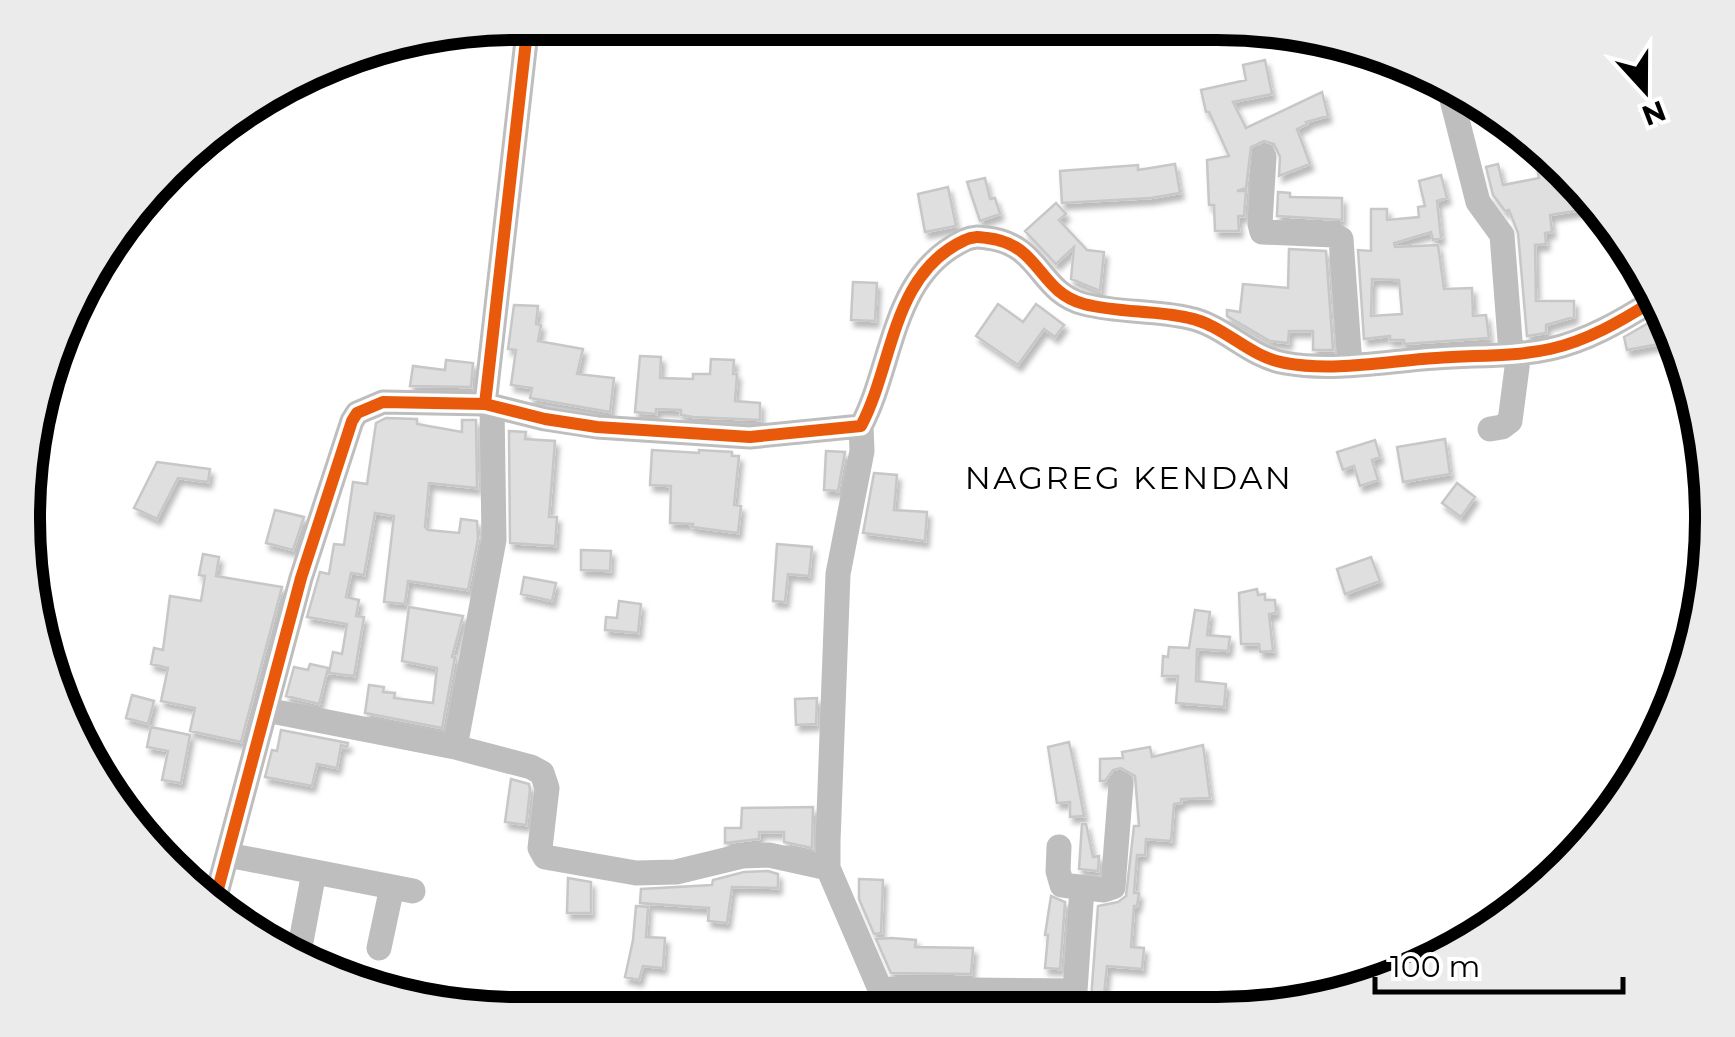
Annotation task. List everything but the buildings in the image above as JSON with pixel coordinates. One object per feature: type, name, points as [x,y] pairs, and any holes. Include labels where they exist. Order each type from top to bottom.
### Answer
[{"type":"street","points":[[455,748],[494,540],[488,406],[526,40]]},
{"type":"street","points":[[1453,102],[1478,202],[1502,234],[1515,353],[1510,421],[1502,427],[1490,428]]},
{"type":"street","points":[[1264,157],[1262,232],[1334,234],[1341,240],[1350,365]]},
{"type":"street","points":[[876,997],[828,868],[838,574],[862,451],[861,426],[871,408],[904,301],[923,272],[974,236],[1009,241],[1020,247],[1058,291],[1079,303],[1196,319],[1242,346],[1285,364],[1350,365],[1548,350],[1575,342],[1645,305]]},
{"type":"street","points":[[218,890],[301,578],[358,413],[383,402],[488,406],[597,427],[750,436],[861,426]]},
{"type":"street","points":[[266,710],[531,767],[542,773],[547,788],[540,848],[546,857],[636,873],[676,872],[742,856],[770,855],[828,868]]},
{"type":"street","points":[[1060,846],[1060,883],[1109,890],[1115,882],[1121,784]]},
{"type":"street","points":[[228,855],[402,889],[380,948]]},
{"type":"street","points":[[300,944],[314,872]]},
{"type":"street","points":[[1074,997],[1082,888]]},
{"type":"cycle path","points":[[218,890],[301,578],[352,421],[357,413],[383,402],[485,404],[526,40]]},
{"type":"cycle path","points":[[485,404],[597,427],[750,437],[861,426],[908,297],[941,255],[973,237],[1005,242],[1018,249],[1057,289],[1084,304],[1189,318],[1214,327],[1272,360],[1304,365],[1341,366],[1536,352],[1590,336],[1645,306]]},
{"type":"district","name":"NAGREG KENDAN","points":[[1129,477]]}]
